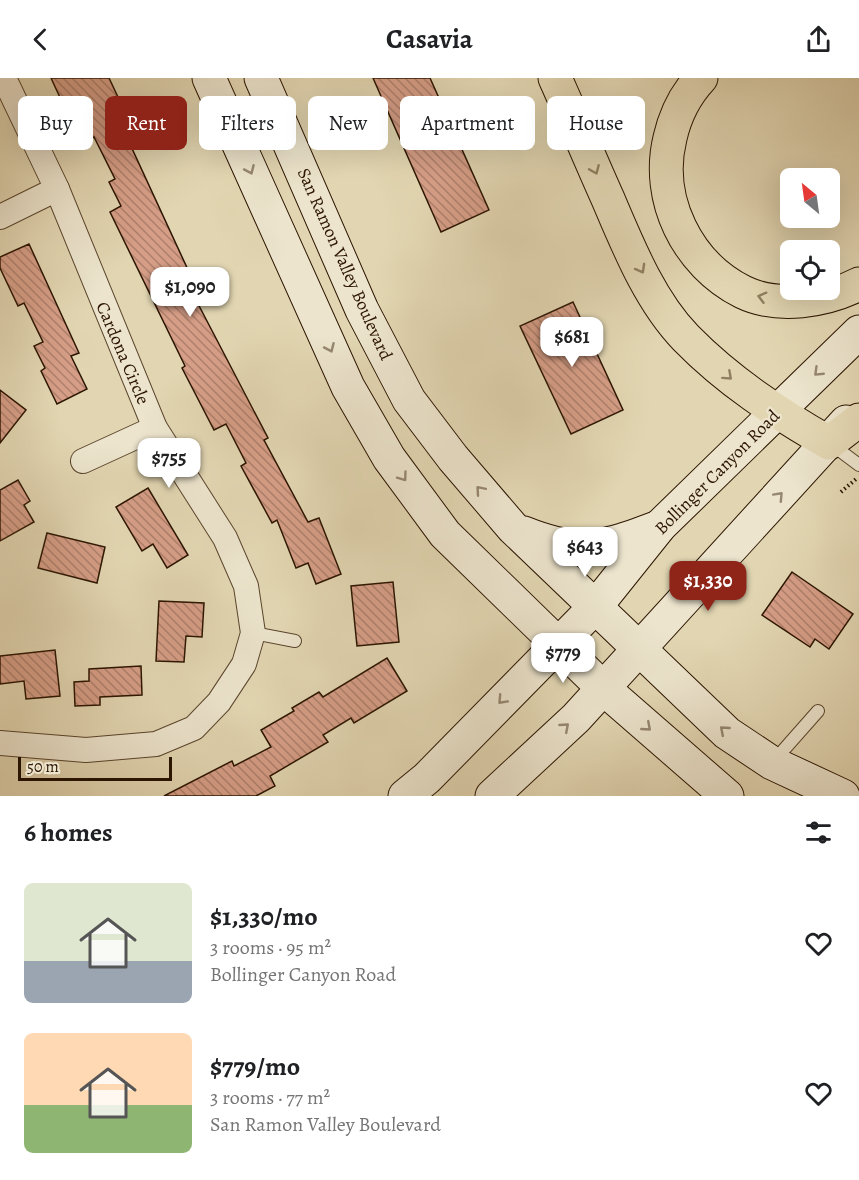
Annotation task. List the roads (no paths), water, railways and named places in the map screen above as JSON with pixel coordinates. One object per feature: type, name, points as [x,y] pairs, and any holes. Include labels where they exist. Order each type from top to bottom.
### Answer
[{"type":"highway","points":[[555,78],[631,252],[665,310],[684,337],[737,385],[829,443],[859,420]]},
{"type":"highway","points":[[701,78],[691,88],[674,121],[666,154],[666,186],[675,219],[692,248],[716,274],[744,293],[776,301],[814,300],[859,284]]},
{"type":"main road","points":[[209,78],[348,387],[389,458],[445,534],[603,688],[727,796]]},
{"type":"main road","name":"San Ramon Valley Boulevard","points":[[261,78],[362,310],[409,400],[453,458],[513,528],[727,733],[772,763],[843,796]]},
{"type":"main road","name":"Bollinger Canyon Road","points":[[405,796],[452,752],[596,606],[660,526],[859,332]]},
{"type":"main road","points":[[492,796],[639,650],[829,443],[859,407]]},
{"type":"main road","points":[[513,528],[544,541],[580,549],[614,543],[660,526]]},
{"type":"street","name":"Cardona Circle","points":[[0,743],[86,750],[156,744],[194,728],[219,702],[244,664],[253,633],[246,586],[225,538],[155,428],[57,189],[4,78]]},
{"type":"street","points":[[0,217],[57,189]]},
{"type":"street","points":[[83,461],[155,428]]},
{"type":"lane","points":[[829,443],[859,465]]},
{"type":"lane","points":[[253,633],[294,641]]},
{"type":"lane","points":[[772,763],[818,711]]}]
